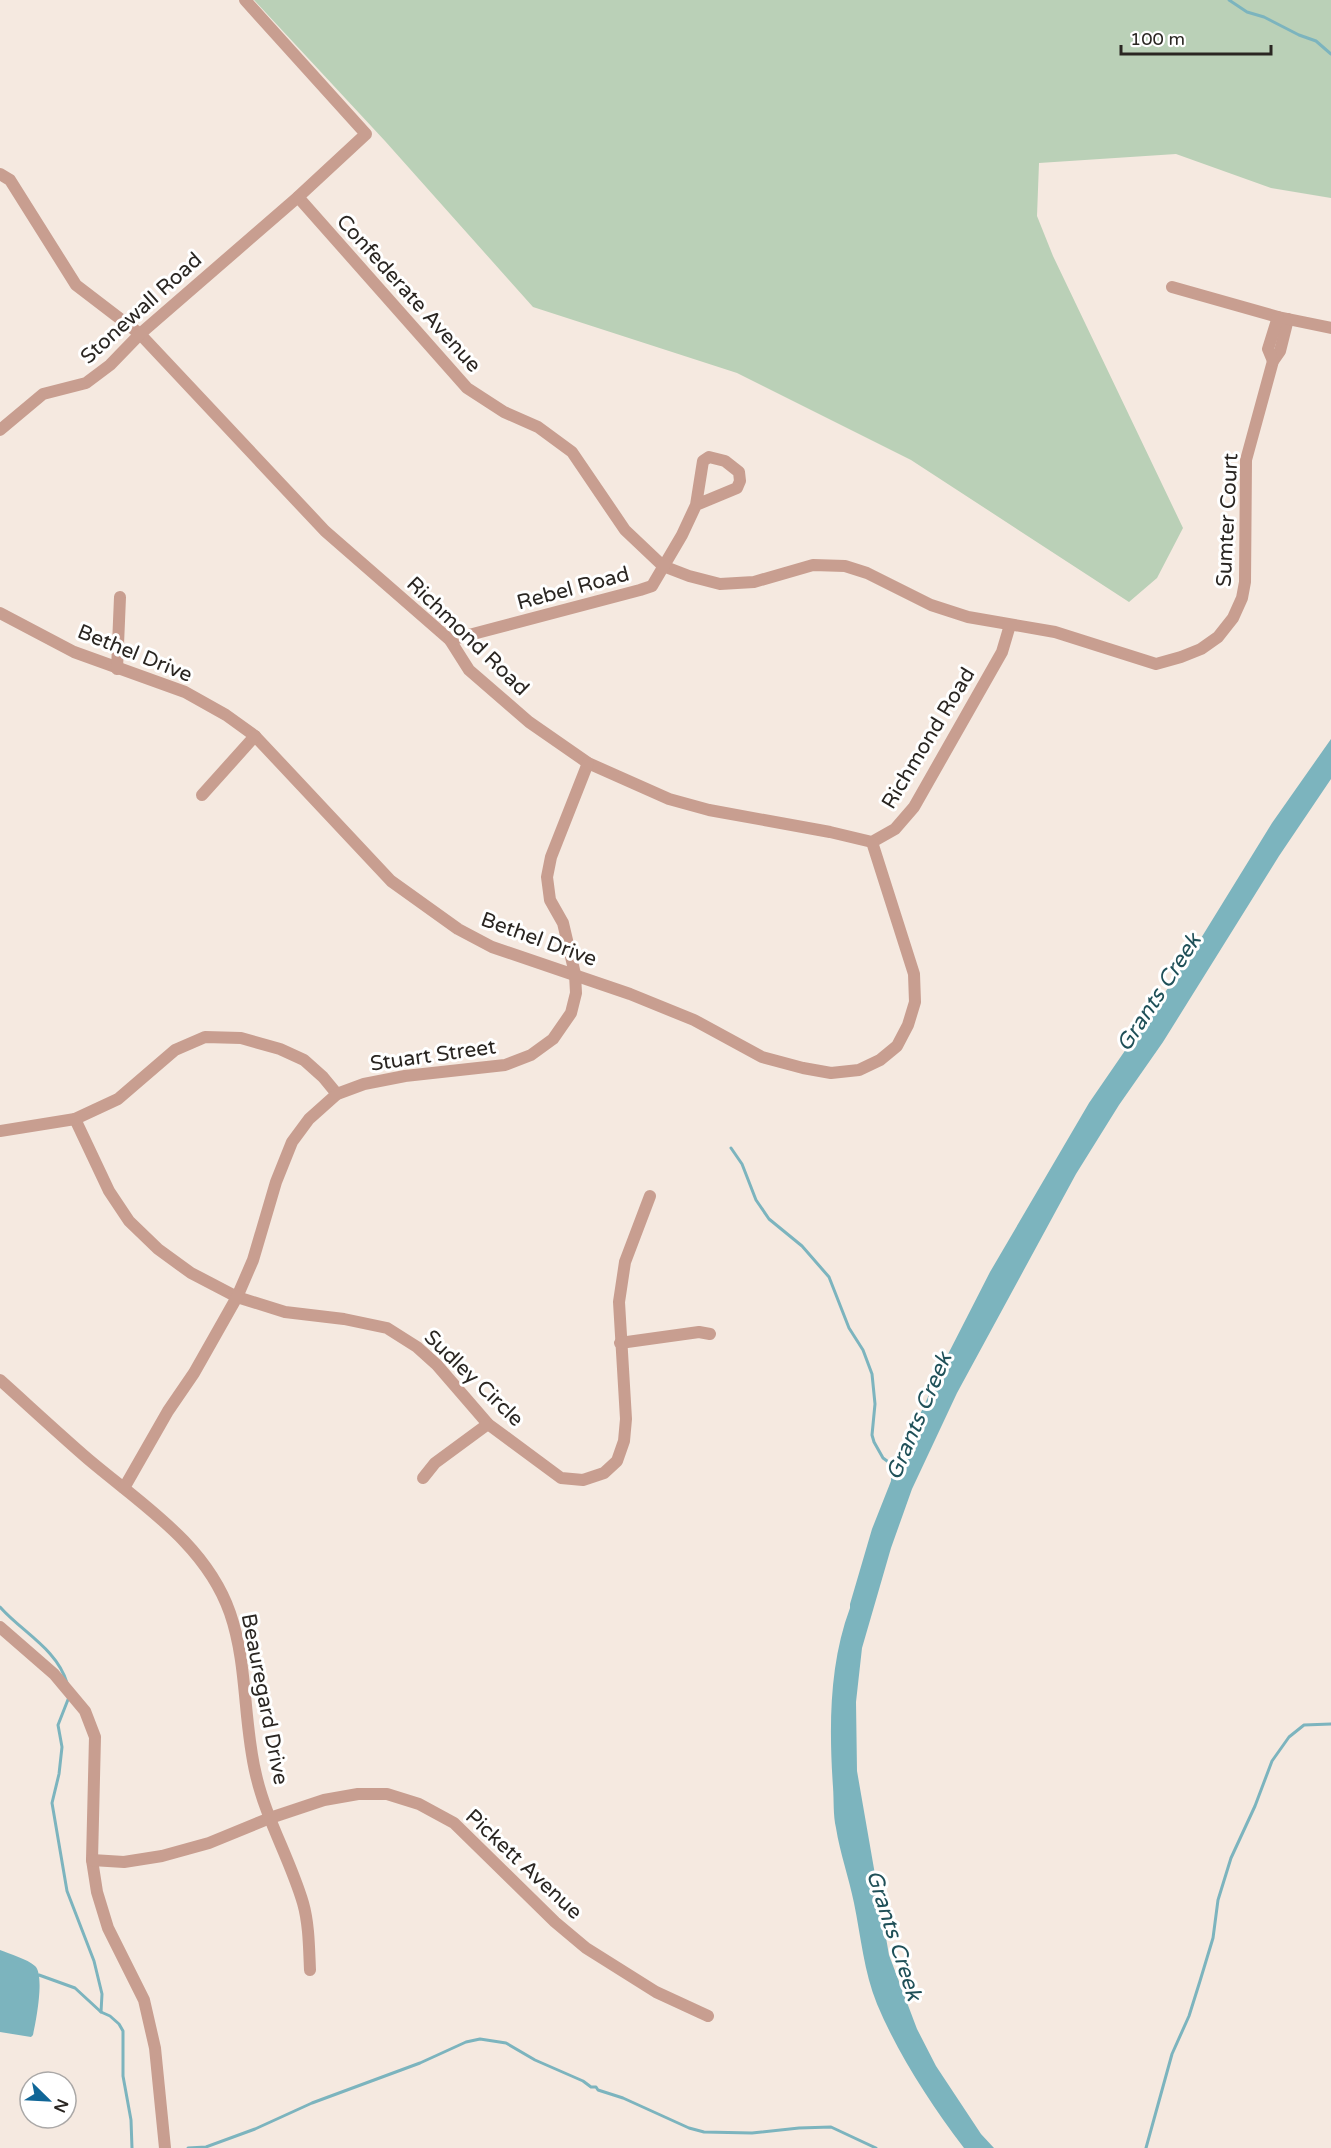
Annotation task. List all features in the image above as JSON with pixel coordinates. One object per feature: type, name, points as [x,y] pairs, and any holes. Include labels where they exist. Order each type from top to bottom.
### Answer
[{"type":"street","points":[[245,0],[366,134],[298,197]]},
{"type":"street","name":"Richmond Road","points":[[0,174],[10,180],[76,285],[140,334],[325,531],[450,640],[469,670],[529,722],[588,763],[669,799],[709,810],[873,842],[895,829],[914,807],[1002,652],[1010,625]]},
{"type":"street","name":"Stonewall Road","points":[[0,430],[43,394],[86,383],[110,365],[140,334],[298,197]]},
{"type":"street","name":"Confederate Avenue","points":[[298,197],[467,388],[504,412],[538,427],[572,452],[625,530],[663,566],[720,584],[754,582],[813,565],[845,566],[867,573],[931,604],[968,617],[1010,625]]},
{"type":"street","points":[[1172,287],[1283,318],[1331,328]]},
{"type":"street","name":"Sumter Court","points":[[1010,625],[1054,632],[1156,664],[1201,649],[1218,637],[1233,618],[1242,598],[1245,582],[1246,460],[1273,361],[1280,351],[1283,318]]},
{"type":"street","name":"Rebel Road","points":[[450,640],[652,586],[682,535],[696,505]]},
{"type":"street","points":[[117,669],[120,597]]},
{"type":"street","name":"Bethel Drive","points":[[0,613],[74,652],[184,692],[226,715],[255,736],[391,881],[458,929],[492,947],[575,974],[694,1020],[762,1056],[831,1073],[859,1070],[880,1060],[897,1046],[908,1025],[915,1002],[914,974],[873,842]]},
{"type":"street","points":[[202,795],[255,736]]},
{"type":"street","name":"Stuart Street","points":[[124,1488],[237,1297],[253,1260],[276,1182],[292,1142],[309,1119],[337,1094],[364,1084],[405,1076],[505,1065],[531,1055],[553,1039],[572,1013],[576,993],[575,974],[563,923],[550,900],[547,877],[551,857],[588,763]]},
{"type":"street","points":[[0,1131],[75,1119],[118,1099],[176,1050],[205,1037],[241,1038],[280,1049],[304,1060],[337,1094]]},
{"type":"street","name":"Sudley Circle","points":[[75,1119],[109,1191],[129,1221],[158,1249],[191,1273],[237,1297],[285,1312],[344,1319],[387,1328],[417,1347],[437,1365],[488,1424],[561,1478],[583,1480],[604,1473],[618,1461],[624,1441],[626,1419],[620,1343],[620,1302],[625,1262],[650,1196]]},
{"type":"street","points":[[620,1343],[699,1332],[710,1334]]},
{"type":"street","name":"Beauregard Drive","points":[[0,1380],[87,1458],[182,1537],[219,1587],[231,1615],[245,1687],[247,1728],[254,1766],[270,1818],[303,1904],[308,1929],[310,1970]]},
{"type":"street","points":[[423,1478],[435,1463],[488,1424]]},
{"type":"street","points":[[0,1627],[54,1674],[85,1711],[95,1737],[92,1860],[97,1892],[108,1928],[144,2000],[155,2048],[165,2148]]},
{"type":"street","name":"Pickett Avenue","points":[[92,1860],[124,1862],[162,1856],[209,1843],[270,1818],[324,1800],[358,1794],[387,1794],[419,1804],[454,1823],[555,1922],[586,1948],[656,1992],[708,2016]]},
{"type":"green space","points":[[254,0],[1331,0],[1331,198],[1271,188],[1176,154],[1039,163],[1037,216],[1053,256],[1183,528],[1157,578],[1129,602],[911,460],[737,373],[533,307],[385,141]]},
{"type":"water","points":[[1331,739],[1331,779],[1279,856],[1163,1042],[1119,1105],[1076,1174],[957,1393],[912,1489],[891,1548],[862,1648],[856,1702],[857,1771],[889,1955],[917,2029],[936,2066],[981,2134],[994,2148],[964,2148],[905,2061],[877,2004],[866,1967],[834,1813],[832,1696],[843,1629],[872,1529],[891,1478],[943,1364],[990,1272],[1089,1103],[1190,956],[1272,823]]},
{"type":"water","points":[[0,1950],[28,1961],[38,1971],[39,1999],[31,2037],[0,2032]]},
{"type":"waterway","points":[[1229,0],[1247,12],[1264,17],[1316,41],[1331,54]]},
{"type":"waterway","name":"Grants Creek","points":[[731,1148],[742,1164],[756,1200],[769,1219],[802,1246],[829,1277],[849,1328],[863,1350],[872,1374],[875,1404],[872,1435],[874,1442],[883,1458],[898,1469]]},
{"type":"waterway","points":[[0,1607],[55,1660],[67,1683]]},
{"type":"waterway","points":[[69,1697],[58,1725],[62,1747],[52,1803],[67,1891],[94,1961],[102,1994],[101,2012]]},
{"type":"waterway","points":[[1146,2148],[1172,2054],[1189,2016],[1213,1938],[1218,1900],[1231,1858],[1255,1806],[1272,1761],[1289,1737],[1304,1725],[1331,1724]]},
{"type":"waterway","points":[[39,1975],[75,1988],[101,2012],[119,2024],[123,2031],[123,2076],[131,2120],[132,2148]]},
{"type":"waterway","points":[[188,2148],[206,2147],[255,2129],[312,2103],[420,2063],[466,2042],[480,2039],[506,2043],[591,2087],[623,2098],[689,2128],[704,2132],[752,2133],[831,2127],[876,2148]]}]
